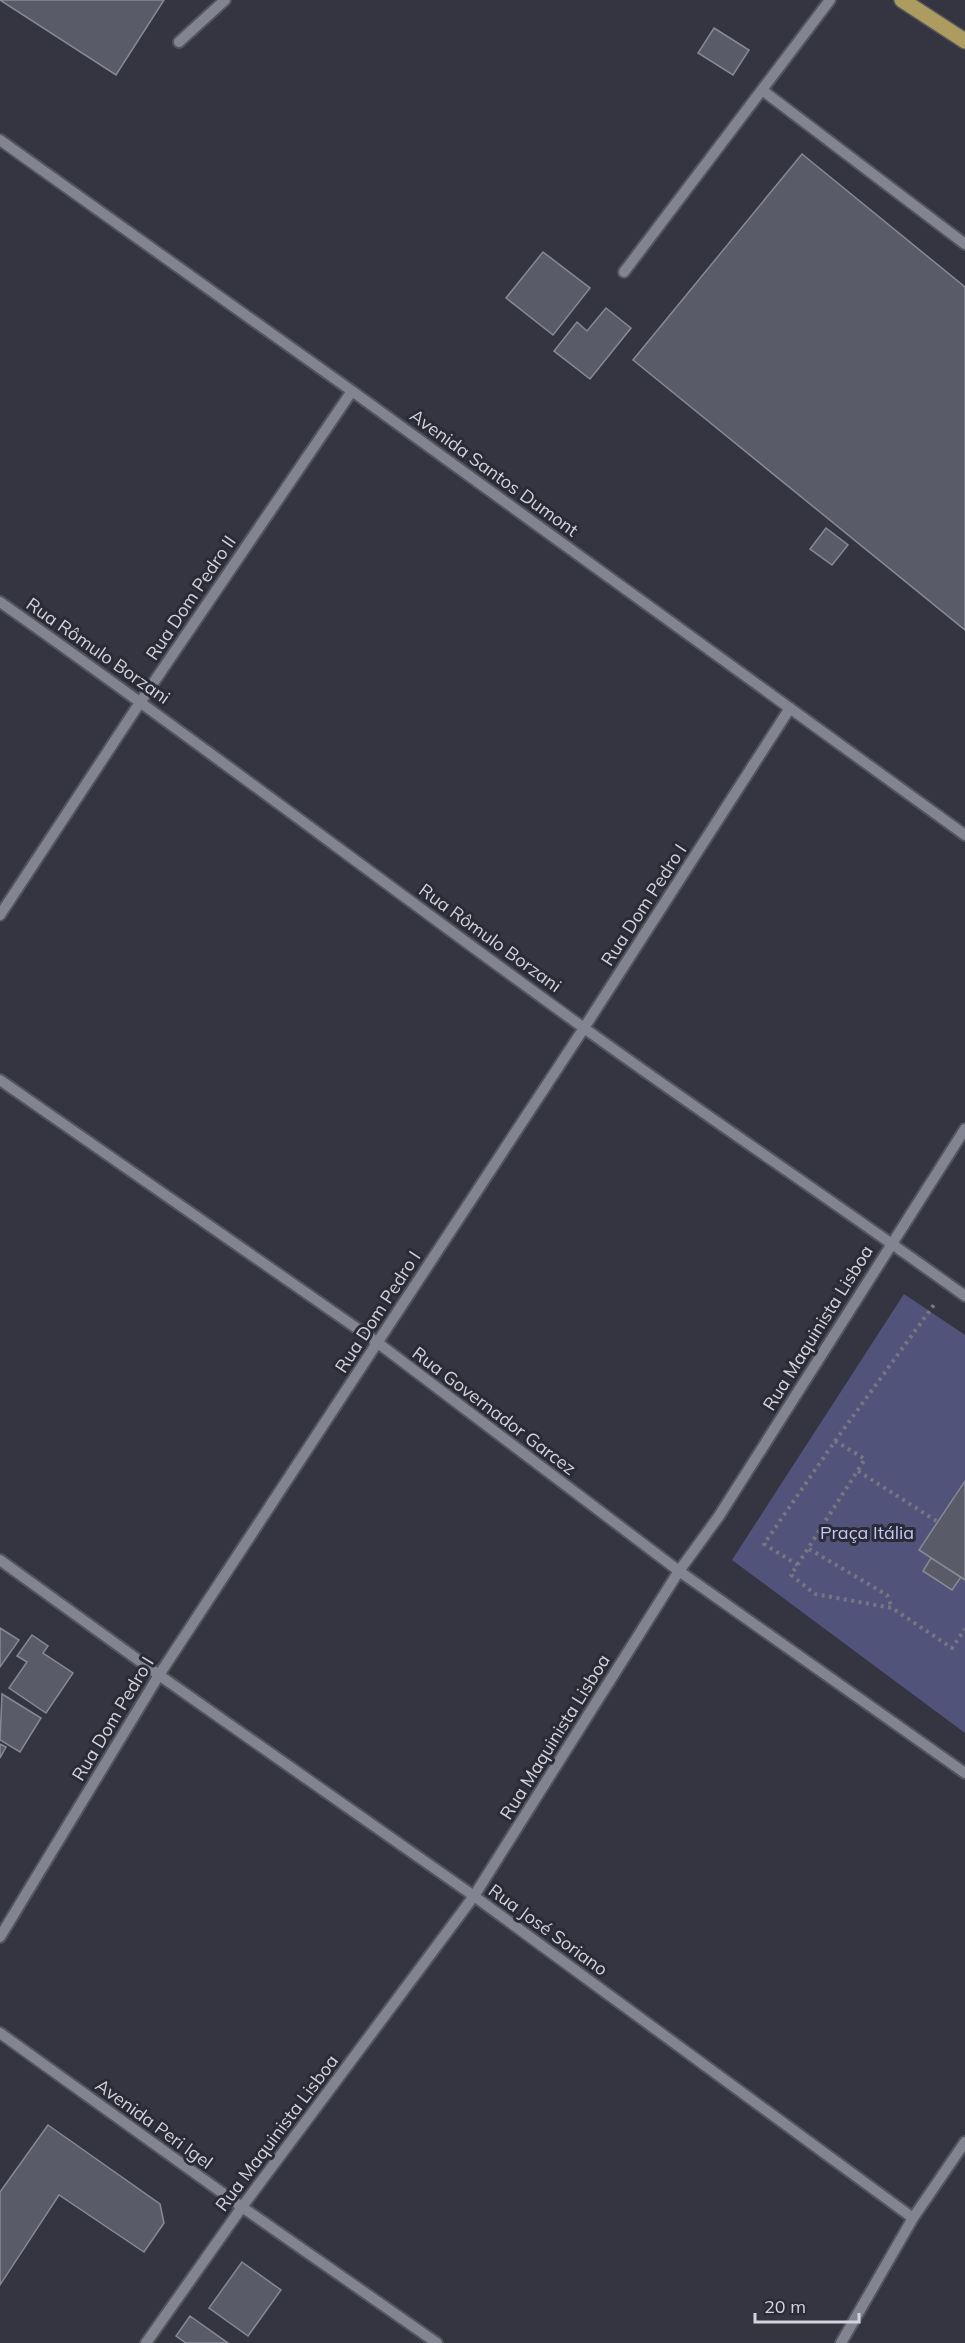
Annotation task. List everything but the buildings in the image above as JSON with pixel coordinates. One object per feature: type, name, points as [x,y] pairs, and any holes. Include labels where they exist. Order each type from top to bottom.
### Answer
[{"type":"main road","points":[[902,0],[965,41]]},
{"type":"street","points":[[179,42],[225,0]]},
{"type":"street","points":[[624,272],[830,0]]},
{"type":"street","points":[[762,90],[965,244]]},
{"type":"street","name":"Avenida Santos Dumont","points":[[0,140],[352,391],[965,836]]},
{"type":"street","name":"Rua Dom Pedro II","points":[[0,915],[141,701],[352,391]]},
{"type":"street","name":"Rua Rômulo Borzani","points":[[0,602],[141,701],[584,1028],[892,1242],[965,1296]]},
{"type":"street","name":"Rua Dom Pedro I","points":[[0,1937],[159,1675],[584,1028],[790,708]]},
{"type":"street","name":"Rua Governador Garcez","points":[[0,1080],[378,1343],[679,1571],[965,1773]]},
{"type":"street","name":"Rua Maquinista Lisboa","points":[[146,2343],[242,2207],[474,1896],[679,1571],[719,1516],[965,1129]]},
{"type":"street","name":"Rua José Soriano","points":[[0,1560],[159,1675],[474,1896],[914,2218]]},
{"type":"street","name":"Avenida Peri Igel","points":[[0,2033],[242,2207],[437,2343]]},
{"type":"street","points":[[841,2343],[914,2218],[965,2142]]},
{"type":"path","points":[[798,1565],[764,1544],[835,1441],[949,1284]]},
{"type":"path","points":[[835,1441],[865,1459],[791,1575],[815,1594],[892,1608],[952,1648],[965,1629]]},
{"type":"path","points":[[858,1471],[938,1522]]},
{"type":"path","points":[[808,1549],[887,1595],[892,1608]]},
{"type":"green space","name":"Praça Itália","points":[[904,1294],[965,1335],[965,1733],[732,1560]]}]
